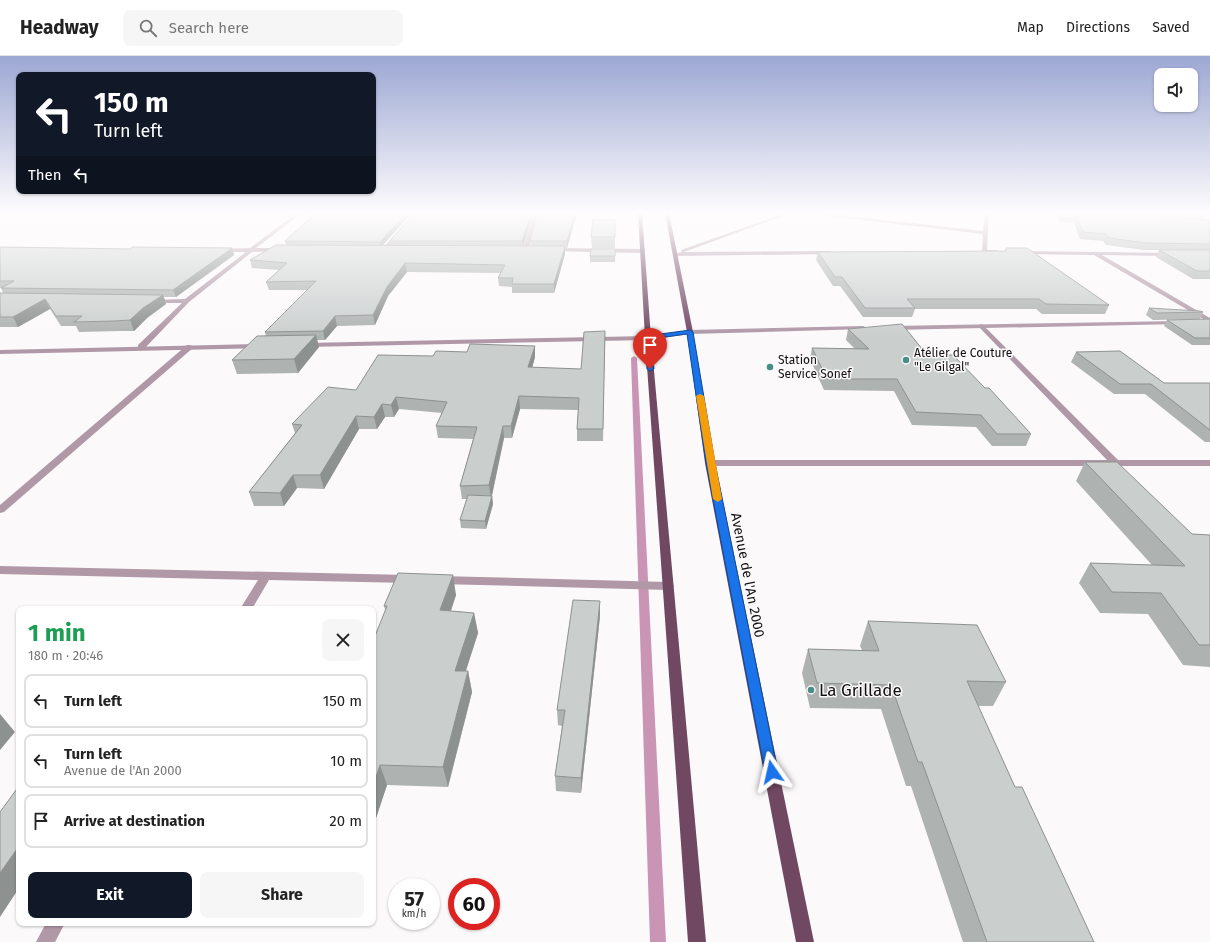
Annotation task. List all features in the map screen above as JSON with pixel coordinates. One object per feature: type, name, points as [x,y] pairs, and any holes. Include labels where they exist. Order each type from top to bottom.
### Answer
[{"type":"main road","points":[[642,254],[697,942]]},
{"type":"main road","name":"Avenue de l'An 2000","points":[[676,254],[690,332],[710,463],[805,942]]},
{"type":"street","points":[[142,347],[187,301],[246,254]]},
{"type":"street","points":[[1096,254],[1210,322]]},
{"type":"street","points":[[148,301],[187,301]]},
{"type":"street","points":[[1194,323],[1210,322]]},
{"type":"street","points":[[886,328],[1186,323]]},
{"type":"street","points":[[981,326],[1116,464]]},
{"type":"street","points":[[301,345],[648,338],[690,332],[871,328]]},
{"type":"street","points":[[0,352],[142,347],[269,346]]},
{"type":"street","points":[[0,510],[190,347]]},
{"type":"street","points":[[710,463],[1210,463]]},
{"type":"street","points":[[0,570],[416,579]]},
{"type":"street","points":[[248,606],[266,575]]},
{"type":"street","points":[[432,580],[668,586]]},
{"type":"street","points":[[44,942],[54,926]]},
{"type":"building","points":[[0,254],[223,254],[173,290],[1,288],[14,281],[0,281]]},
{"type":"building","points":[[260,254],[563,254],[554,284],[512,284],[513,278],[498,278],[505,265],[405,263],[387,287],[373,315],[335,316],[323,331],[265,332],[316,281],[266,282],[287,263],[250,260]]},
{"type":"building","points":[[590,254],[615,254],[615,256],[590,256]]},
{"type":"building","points":[[820,254],[1036,254],[1109,305],[1046,304],[1039,299],[907,299],[915,308],[865,308],[842,277],[835,277]]},
{"type":"building","points":[[1167,254],[1210,254],[1210,271],[1197,271]]},
{"type":"building","points":[[0,293],[163,295],[143,308],[130,320],[74,322],[82,316],[56,316],[45,299],[13,317],[0,317]]},
{"type":"building","points":[[1149,308],[1200,311],[1203,312],[1157,313]]},
{"type":"building","points":[[1210,319],[1210,338],[1195,338],[1167,320]]},
{"type":"building","points":[[902,324],[927,355],[953,355],[985,388],[989,388],[1031,434],[997,434],[981,415],[916,412],[897,379],[827,379],[812,348],[869,349],[848,329]]},
{"type":"building","points":[[605,331],[603,429],[577,429],[579,398],[519,396],[511,426],[503,426],[489,485],[460,486],[477,427],[436,426],[447,402],[396,397],[391,405],[382,404],[374,417],[356,416],[320,475],[293,475],[280,493],[249,492],[302,425],[292,424],[328,387],[356,390],[378,355],[433,356],[436,351],[467,352],[470,344],[535,346],[528,367],[581,369],[584,332]]},
{"type":"building","points":[[316,335],[294,359],[232,360],[257,336]]},
{"type":"building","points":[[1120,351],[1164,383],[1210,383],[1210,430],[1151,384],[1120,384],[1076,352]]},
{"type":"building","points":[[1085,462],[1117,462],[1192,534],[1210,535],[1210,645],[1199,645],[1161,593],[1112,592],[1090,563],[1185,566]]},
{"type":"building","points":[[468,495],[492,496],[485,521],[460,520]]},
{"type":"building","points":[[398,573],[453,575],[440,610],[474,613],[455,671],[468,671],[443,767],[380,765],[376,777],[376,634],[387,606],[384,606]]},
{"type":"building","points":[[573,600],[600,601],[581,778],[555,776],[565,710],[557,710]]},
{"type":"building","points":[[868,621],[977,625],[1006,682],[967,681],[1015,787],[1022,787],[1094,942],[987,942],[922,762],[918,762],[891,685],[817,683],[808,649],[879,651]]},
{"type":"building","points":[[16,790],[16,850],[0,873],[0,812]]},
{"type":"waterway","points":[[634,358],[658,942]]},
{"type":"slow traffic","points":[[700,396],[710,463],[718,499]]},
{"type":"place","name":"Atélier de Couture \"Le Gilgal\"","points":[[906,360]]},
{"type":"place","name":"Station Service Sonef","points":[[770,367]]},
{"type":"place","name":"La Grillade","points":[[811,690]]},
{"type":"route","points":[[650,369],[648,338],[690,332],[710,463],[772,772]]}]
